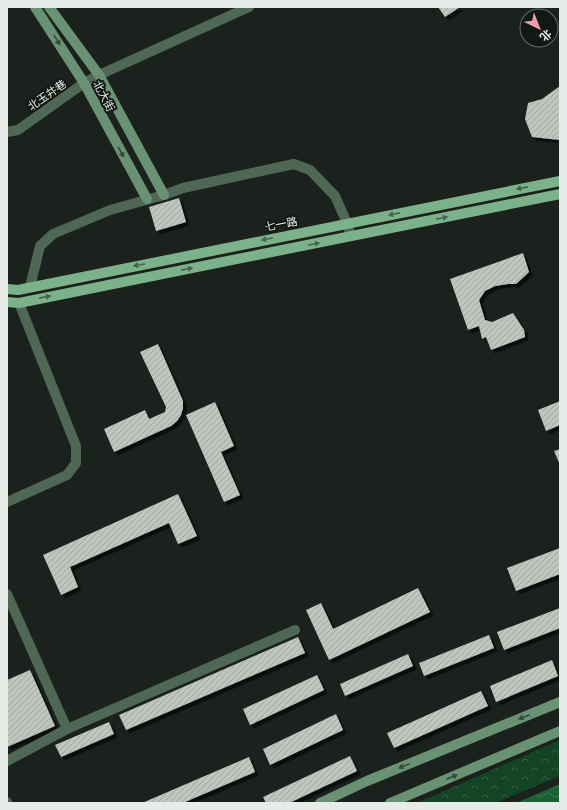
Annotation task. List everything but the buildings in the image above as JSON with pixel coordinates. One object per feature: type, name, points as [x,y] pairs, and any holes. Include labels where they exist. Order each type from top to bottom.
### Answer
[{"type":"main road","name":"北大街","points":[[36,7],[84,83],[146,199]]},
{"type":"main road","name":"北大街","points":[[49,7],[99,75],[164,195]]},
{"type":"main road","name":"七一路","points":[[7,289],[18,290],[560,181]]},
{"type":"main road","points":[[7,302],[19,303],[560,194]]},
{"type":"main road","points":[[320,803],[367,781],[560,702]]},
{"type":"main road","points":[[390,803],[560,731]]},
{"type":"street","name":"北玉井巷","points":[[7,132],[18,130],[84,83],[99,75],[249,7]]},
{"type":"street","points":[[30,287],[40,246],[52,234],[110,210],[164,195],[183,188],[294,164],[310,170],[335,196],[351,236]]},
{"type":"street","points":[[7,502],[67,475],[76,463],[76,446],[19,303]]},
{"type":"street","points":[[7,594],[67,729]]},
{"type":"street","points":[[7,761],[67,729],[295,630]]},
{"type":"green space","points":[[560,740],[560,776],[495,803],[417,803]]},
{"type":"water","points":[[560,784],[560,803],[516,803]]}]
